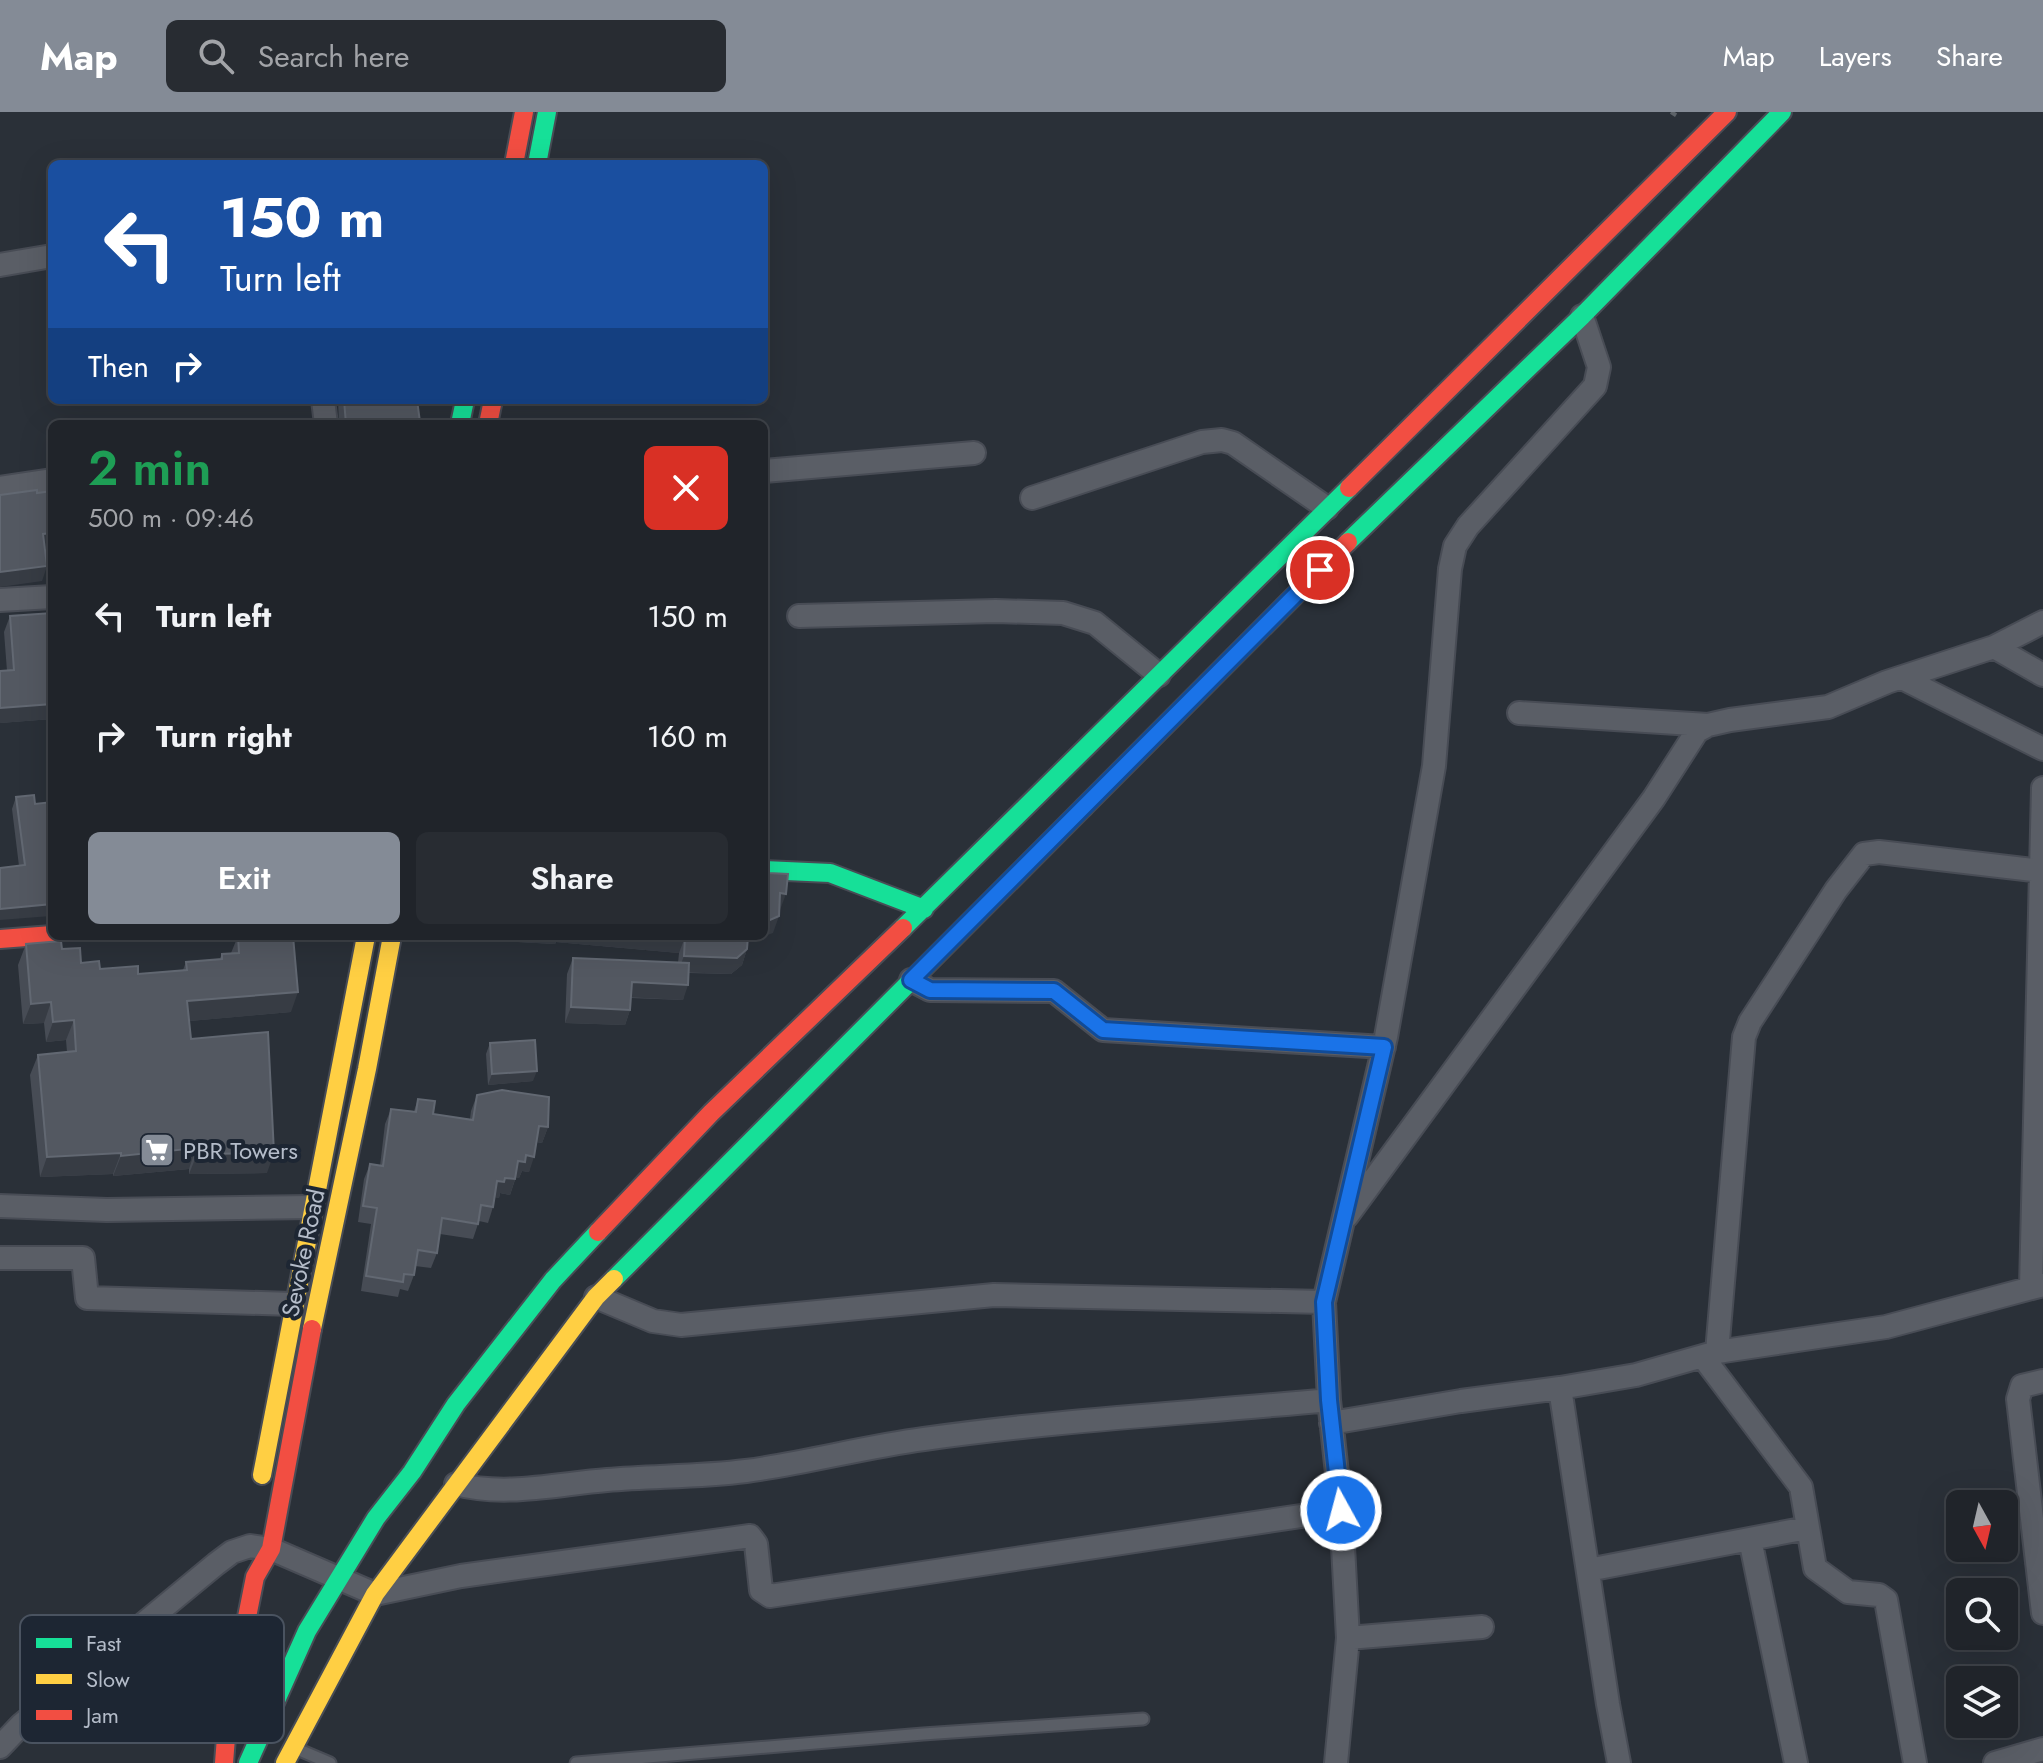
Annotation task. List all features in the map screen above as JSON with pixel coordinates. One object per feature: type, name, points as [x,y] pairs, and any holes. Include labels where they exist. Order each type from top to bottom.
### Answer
[{"type":"main road","points":[[515,160],[524,112]]},
{"type":"main road","points":[[538,160],[547,112]]},
{"type":"main road","points":[[284,1721],[307,1631],[338,1579],[376,1518],[412,1472],[456,1404],[553,1280],[711,1113],[924,909],[1727,112]]},
{"type":"main road","points":[[284,1735],[375,1594],[596,1297],[1320,570],[1582,316],[1782,112]]},
{"type":"main road","points":[[768,870],[830,873],[924,909]]},
{"type":"main road","points":[[0,939],[48,935]]},
{"type":"main road","name":"Sevoke Road","points":[[258,1499],[365,940]]},
{"type":"main road","name":"Sevoke Road","points":[[247,1615],[258,1542],[319,1291],[391,940]]},
{"type":"main road","name":"Sevoke Road","points":[[224,1763],[226,1743]]},
{"type":"main road","points":[[248,1763],[278,1744]]},
{"type":"street","points":[[0,265],[48,257]]},
{"type":"street","points":[[1336,1763],[1348,1638],[1324,1302],[1384,1047],[1434,766],[1450,569],[1455,546],[1468,526],[1595,386],[1599,367],[1582,316]]},
{"type":"street","points":[[1032,498],[1202,442],[1222,440],[1233,443],[1327,508]]},
{"type":"street","points":[[768,471],[974,453]]},
{"type":"street","points":[[0,488],[48,481]]},
{"type":"street","points":[[0,600],[48,597]]},
{"type":"street","points":[[799,616],[996,611],[1063,613],[1095,623],[1159,675]]},
{"type":"street","points":[[1342,1224],[1654,798],[1697,731],[1730,720],[1828,707],[1994,647],[2043,622]]},
{"type":"street","points":[[1994,647],[2043,675]]},
{"type":"street","points":[[1902,678],[2043,749]]},
{"type":"street","points":[[1519,713],[1708,725]]},
{"type":"street","points":[[456,1484],[500,1490],[694,1476],[791,1464],[923,1439],[1119,1418],[1330,1412],[1461,1401],[1636,1375],[1710,1354],[1886,1327],[2037,1286],[2043,788]]},
{"type":"street","points":[[1915,1763],[1886,1600],[1879,1595],[1848,1592],[1817,1571],[1799,1485],[1710,1354],[1744,1037],[1750,1022],[1836,890],[1864,854],[1879,852],[2041,871]]},
{"type":"street","points":[[911,980],[930,990],[1054,991],[1103,1030],[1384,1047]]},
{"type":"street","points":[[0,1206],[107,1210],[312,1207]]},
{"type":"street","points":[[0,1258],[83,1258],[87,1298],[293,1304]]},
{"type":"street","points":[[596,1297],[653,1321],[681,1325],[994,1295],[1324,1302]]},
{"type":"street","points":[[2043,1381],[2022,1386],[2019,1390],[2036,1480],[2043,1613]]},
{"type":"street","points":[[1560,1388],[1619,1763]]},
{"type":"street","points":[[154,1615],[232,1552],[258,1542],[375,1594],[461,1576],[744,1535],[754,1540],[761,1590],[770,1596],[1341,1510]]},
{"type":"street","points":[[1588,1570],[1807,1528]]},
{"type":"street","points":[[1750,1539],[1796,1763]]},
{"type":"street","points":[[1348,1638],[1482,1627]]},
{"type":"street","points":[[0,1747],[20,1726]]},
{"type":"street","points":[[1995,1763],[2043,1749]]},
{"type":"lane","points":[[576,1763],[1143,1719]]},
{"type":"lane","points":[[278,1744],[330,1763]]},
{"type":"building","points":[[344,404],[418,404],[420,420],[346,420]]},
{"type":"building","points":[[48,492],[48,533],[43,534],[47,566],[0,572],[0,495]]},
{"type":"building","points":[[48,613],[48,704],[0,708],[0,671],[14,670],[10,616]]},
{"type":"building","points":[[34,795],[35,804],[48,802],[48,904],[0,909],[0,868],[25,865],[16,797]]},
{"type":"building","points":[[768,873],[788,874],[786,894],[780,893],[779,916],[770,920]]},
{"type":"building","points":[[238,940],[293,940],[298,992],[187,1001],[191,1039],[268,1032],[274,1153],[197,1154],[196,1148],[121,1156],[121,1153],[47,1157],[38,1055],[76,1051],[74,1020],[53,1022],[51,1002],[31,1004],[26,944],[61,941],[62,949],[80,948],[81,963],[99,961],[100,969],[138,966],[138,974],[187,970],[186,962],[222,959],[222,954],[239,953]]},
{"type":"building","points":[[685,940],[748,940],[747,949],[737,958],[684,956]]},
{"type":"building","points":[[573,958],[689,963],[688,985],[632,982],[630,1010],[571,1007]]},
{"type":"building","points":[[535,1040],[537,1071],[492,1074],[490,1043]]},
{"type":"building","points":[[502,1090],[549,1097],[548,1127],[539,1126],[534,1157],[526,1155],[525,1162],[518,1161],[515,1179],[497,1181],[493,1207],[481,1205],[478,1224],[442,1218],[437,1253],[418,1250],[414,1275],[404,1274],[403,1282],[366,1276],[377,1208],[363,1206],[370,1164],[383,1166],[391,1109],[416,1112],[418,1099],[435,1101],[433,1114],[473,1120],[477,1095]]},
{"type":"traffic: fast","points":[[538,160],[547,112]]},
{"type":"traffic: fast","points":[[1348,542],[1582,316],[1782,112]]},
{"type":"traffic: fast","points":[[461,420],[464,404]]},
{"type":"traffic: fast","points":[[903,928],[1349,488]]},
{"type":"traffic: fast","points":[[614,1279],[1084,807]]},
{"type":"traffic: fast","points":[[768,870],[830,873],[924,909]]},
{"type":"traffic: fast","points":[[284,1682],[307,1631],[376,1518],[412,1472],[456,1404],[553,1280],[598,1232]]},
{"type":"traffic: fast","points":[[248,1763],[257,1743]]},
{"type":"traffic: slow","points":[[262,1475],[365,940]]},
{"type":"traffic: slow","points":[[312,1329],[391,940]]},
{"type":"traffic: slow","points":[[285,1763],[375,1594],[596,1297],[614,1279]]},
{"type":"traffic: jam","points":[[515,160],[524,112]]},
{"type":"traffic: jam","points":[[1349,488],[1727,112]]},
{"type":"traffic: jam","points":[[489,420],[492,404]]},
{"type":"traffic: jam","points":[[1084,807],[1348,542]]},
{"type":"traffic: jam","points":[[598,1232],[711,1113],[903,928]]},
{"type":"traffic: jam","points":[[0,939],[48,935]]},
{"type":"traffic: jam","points":[[247,1615],[255,1577],[271,1549],[312,1329]]},
{"type":"traffic: jam","points":[[224,1763],[226,1743]]},
{"type":"place","name":"PBR Towers","points":[[157,1150]]},
{"type":"route","points":[[1320,570],[911,980],[930,990],[1054,991],[1103,1030],[1384,1047],[1324,1302],[1329,1400],[1341,1510]]}]
